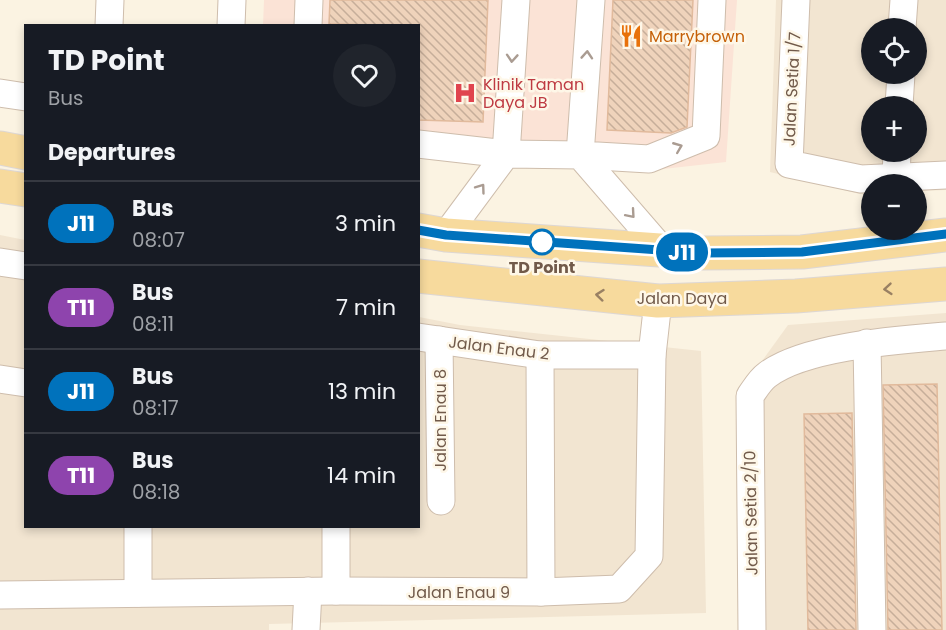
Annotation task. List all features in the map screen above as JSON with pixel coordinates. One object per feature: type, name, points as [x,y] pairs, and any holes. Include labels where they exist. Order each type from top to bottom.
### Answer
[{"type":"main road","points":[[0,148],[24,153]]},
{"type":"main road","points":[[0,186],[24,190]]},
{"type":"main road","points":[[432,233],[664,252],[802,252],[946,234]]},
{"type":"main road","name":"Jalan Daya","points":[[420,276],[658,301],[796,296],[946,284]]},
{"type":"street","points":[[109,24],[110,0]]},
{"type":"street","points":[[231,24],[232,0]]},
{"type":"street","points":[[308,24],[309,0]]},
{"type":"street","points":[[432,233],[506,154],[516,0]]},
{"type":"street","points":[[591,0],[580,155],[664,252]]},
{"type":"street","points":[[420,144],[506,154],[649,159],[706,136],[712,0]]},
{"type":"street","name":"Jalan Setia 1/7","points":[[796,0],[789,164],[861,179],[897,165],[946,175]]},
{"type":"street","points":[[903,18],[904,0]]},
{"type":"street","points":[[0,93],[24,97]]},
{"type":"street","points":[[0,262],[24,266]]},
{"type":"street","name":"Jalan Enau 9","points":[[0,595],[308,591],[541,592],[618,589],[649,556],[652,355],[658,301]]},
{"type":"street","points":[[872,630],[867,343],[946,336]]},
{"type":"street","name":"Jalan Enau 2","points":[[429,338],[540,355],[652,355]]},
{"type":"street","name":"Jalan Enau 8","points":[[429,338],[441,501]]},
{"type":"street","name":"Jalan Setia 2/10","points":[[752,630],[750,396],[766,376],[787,363],[867,343]]},
{"type":"street","points":[[540,355],[541,592]]},
{"type":"street","points":[[0,379],[24,383]]},
{"type":"street","points":[[138,528],[138,593]]},
{"type":"street","points":[[336,528],[336,591]]},
{"type":"street","points":[[306,630],[308,591]]},
{"type":"shaded area","points":[[264,0],[737,0],[726,162],[663,169],[420,152],[420,24],[263,24]]},
{"type":"shaded area","points":[[776,0],[946,0],[946,190],[927,191],[927,174],[861,174],[860,194],[770,172]]},
{"type":"shaded area","points":[[0,235],[24,240],[24,528],[420,528],[420,317],[460,325],[701,351],[706,613],[269,624],[269,630],[0,630]]},
{"type":"shaded area","points":[[946,313],[946,630],[740,630],[738,394],[788,325]]},
{"type":"building","points":[[330,0],[488,0],[483,122],[420,120],[420,24],[329,24]]},
{"type":"building","points":[[613,0],[693,0],[687,127],[671,133],[607,130]]},
{"type":"building","points":[[937,384],[942,630],[888,630],[883,385]]},
{"type":"building","points":[[852,413],[856,630],[808,630],[804,414]]},
{"type":"bus line","name":"J11","points":[[420,230],[446,235],[702,253],[802,252],[946,234]]},
{"type":"place","name":"Marrybrown","points":[[631,36]]},
{"type":"place","name":"Klinik Taman Daya JB","points":[[465,93]]},
{"type":"place","name":"TD Point","points":[[542,242]]}]
